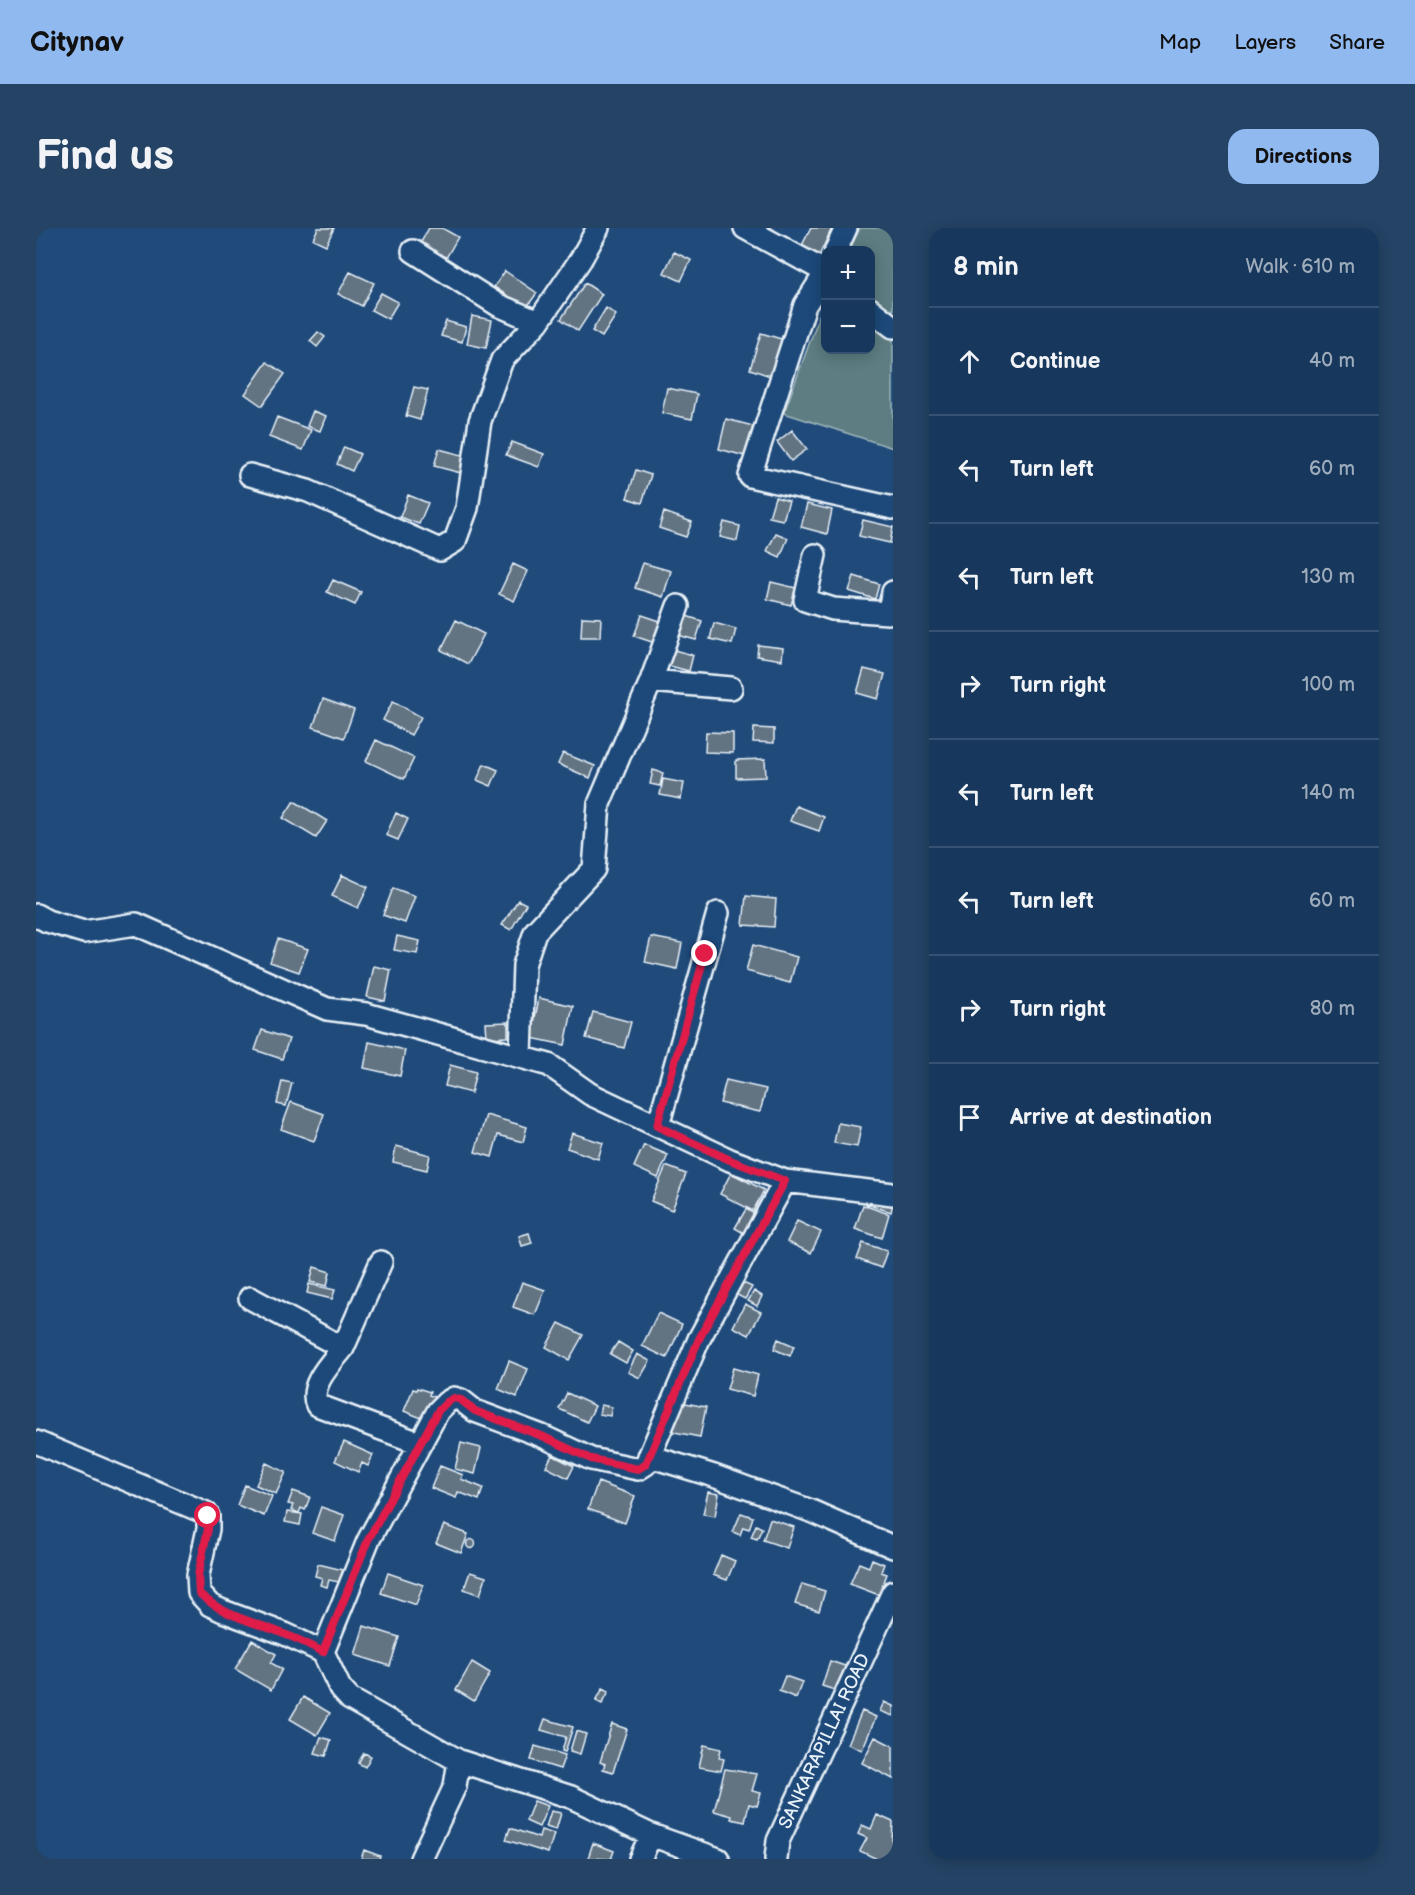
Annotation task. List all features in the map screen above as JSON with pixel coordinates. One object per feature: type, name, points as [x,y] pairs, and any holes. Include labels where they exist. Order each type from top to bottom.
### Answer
[{"type":"street","points":[[250,474],[308,491],[441,550],[455,541],[467,508],[480,421],[502,360],[538,322],[581,259],[598,228]]},
{"type":"street","points":[[745,228],[821,270]]},
{"type":"street","points":[[838,246],[846,228]]},
{"type":"street","points":[[413,251],[498,304],[538,322]]},
{"type":"street","points":[[821,279],[805,305],[750,476],[893,508]]},
{"type":"street","points":[[875,313],[893,327]]},
{"type":"street","points":[[815,555],[805,600],[833,609],[888,613],[893,592]]},
{"type":"street","points":[[521,1056],[524,965],[535,932],[594,868],[599,804],[651,681],[678,606]]},
{"type":"street","points":[[651,681],[731,688]]},
{"type":"street","points":[[657,1126],[718,913]]},
{"type":"street","points":[[36,915],[84,932],[136,924],[327,1009],[366,1014],[549,1065],[590,1094],[730,1160],[785,1181],[893,1194]]},
{"type":"street","points":[[323,1652],[368,1540],[419,1443],[438,1411],[447,1402],[454,1398],[461,1400],[475,1411],[542,1436],[591,1459],[638,1469],[646,1464],[699,1339],[785,1181]]},
{"type":"street","points":[[381,1262],[343,1348],[320,1381],[315,1399],[317,1405],[419,1443]]},
{"type":"street","points":[[250,1298],[343,1348]]},
{"type":"street","points":[[36,1442],[206,1513],[208,1529],[198,1575],[199,1593],[210,1605],[285,1634],[323,1652],[340,1688],[350,1699],[459,1761],[571,1797],[651,1834],[718,1859]]},
{"type":"street","points":[[649,1456],[801,1507],[893,1547]]},
{"type":"street","name":"SANKARAPILLAI ROAD","points":[[776,1859],[778,1841],[893,1592]]},
{"type":"street","points":[[421,1859],[455,1786],[459,1761]]},
{"type":"street","points":[[640,1859],[651,1834]]},
{"type":"green space","points":[[860,228],[893,228],[893,448],[784,413],[821,311],[821,354],[875,354],[875,246],[851,246]]},
{"type":"building","points":[[318,228],[334,228],[326,245],[313,239]]},
{"type":"building","points":[[429,228],[442,228],[458,237],[446,258],[420,244]]},
{"type":"building","points":[[811,228],[832,228],[824,246],[821,246],[818,258],[800,249]]},
{"type":"building","points":[[674,252],[691,260],[681,281],[664,273]]},
{"type":"building","points":[[505,271],[537,293],[526,308],[494,287]]},
{"type":"building","points":[[350,272],[374,283],[362,306],[338,294]]},
{"type":"building","points":[[585,283],[602,294],[578,331],[561,319]]},
{"type":"building","points":[[381,293],[398,302],[388,319],[371,310]]},
{"type":"building","points":[[606,308],[616,315],[602,337],[592,331]]},
{"type":"building","points":[[472,316],[492,320],[486,348],[467,344]]},
{"type":"building","points":[[446,321],[466,327],[462,342],[441,336]]},
{"type":"building","points":[[318,332],[325,337],[317,347],[310,341]]},
{"type":"building","points":[[761,333],[788,341],[776,378],[750,369]]},
{"type":"building","points":[[267,362],[285,374],[262,406],[245,394]]},
{"type":"building","points":[[414,387],[428,390],[420,420],[406,416]]},
{"type":"building","points":[[667,388],[697,394],[692,419],[662,413]]},
{"type":"building","points":[[313,411],[326,416],[320,431],[307,426]]},
{"type":"building","points":[[277,417],[311,430],[303,450],[269,437]]},
{"type":"building","points":[[726,419],[753,426],[745,456],[719,449]]},
{"type":"building","points":[[792,430],[807,449],[791,461],[777,442]]},
{"type":"building","points":[[512,442],[544,454],[539,467],[506,455]]},
{"type":"building","points":[[344,447],[360,454],[352,471],[337,464]]},
{"type":"building","points":[[439,449],[466,456],[461,473],[434,466]]},
{"type":"building","points":[[636,470],[651,475],[642,503],[627,498]]},
{"type":"building","points":[[408,495],[428,503],[419,524],[400,517]]},
{"type":"building","points":[[775,497],[789,501],[783,520],[769,517]]},
{"type":"building","points":[[807,504],[832,510],[827,534],[801,527]]},
{"type":"building","points":[[664,512],[692,522],[686,537],[659,528]]},
{"type":"building","points":[[863,520],[893,527],[890,543],[859,536]]},
{"type":"building","points":[[724,522],[740,526],[737,541],[720,537]]},
{"type":"building","points":[[776,533],[788,538],[780,557],[767,551]]},
{"type":"building","points":[[643,563],[671,571],[663,597],[635,588]]},
{"type":"building","points":[[513,564],[528,571],[514,601],[499,594]]},
{"type":"building","points":[[854,576],[879,584],[875,599],[849,591]]},
{"type":"building","points":[[333,580],[361,592],[355,605],[327,592]]},
{"type":"building","points":[[771,582],[796,588],[791,605],[767,599]]},
{"type":"building","points":[[680,614],[702,621],[696,640],[674,634]]},
{"type":"building","points":[[642,615],[663,622],[655,643],[634,636]]},
{"type":"building","points":[[582,617],[601,618],[600,637],[581,637]]},
{"type":"building","points":[[456,620],[484,634],[468,664],[441,650]]},
{"type":"building","points":[[714,623],[736,629],[732,644],[710,639]]},
{"type":"building","points":[[758,645],[783,648],[782,660],[757,656]]},
{"type":"building","points":[[670,649],[693,655],[689,671],[666,665]]},
{"type":"building","points":[[864,669],[885,674],[878,699],[857,693]]},
{"type":"building","points":[[323,699],[354,710],[344,738],[313,727]]},
{"type":"building","points":[[393,701],[421,717],[411,735],[383,720]]},
{"type":"building","points":[[754,728],[774,729],[774,743],[753,742]]},
{"type":"building","points":[[706,732],[733,733],[733,753],[705,752]]},
{"type":"building","points":[[376,740],[414,758],[404,779],[366,761]]},
{"type":"building","points":[[563,753],[595,766],[590,778],[558,764]]},
{"type":"building","points":[[765,759],[766,777],[736,778],[736,760]]},
{"type":"building","points":[[484,764],[498,770],[491,786],[477,780]]},
{"type":"building","points":[[653,770],[663,773],[660,786],[650,784]]},
{"type":"building","points":[[663,779],[684,783],[681,799],[660,795]]},
{"type":"building","points":[[294,801],[327,821],[316,838],[283,818]]},
{"type":"building","points":[[796,806],[824,817],[819,831],[790,821]]},
{"type":"building","points":[[396,813],[408,819],[398,840],[386,835]]},
{"type":"building","points":[[342,875],[368,887],[358,908],[332,896]]},
{"type":"building","points":[[393,888],[415,896],[405,923],[383,915]]},
{"type":"building","points":[[746,896],[776,899],[774,927],[743,925]]},
{"type":"building","points":[[518,900],[526,904],[511,930],[502,925]]},
{"type":"building","points":[[397,936],[420,941],[417,954],[394,950]]},
{"type":"building","points":[[651,937],[682,943],[677,969],[645,962]]},
{"type":"building","points":[[278,939],[308,949],[299,972],[270,962]]},
{"type":"building","points":[[753,945],[797,957],[790,983],[746,971]]},
{"type":"building","points":[[374,966],[391,970],[385,1001],[367,997]]},
{"type":"building","points":[[539,998],[573,1006],[565,1045],[531,1038]]},
{"type":"building","points":[[593,1012],[631,1022],[624,1048],[586,1038]]},
{"type":"building","points":[[508,1022],[508,1037],[487,1038],[486,1023]]},
{"type":"building","points":[[262,1030],[289,1039],[282,1059],[255,1050]]},
{"type":"building","points":[[369,1042],[405,1050],[400,1076],[364,1068]]},
{"type":"building","points":[[450,1065],[476,1072],[471,1093],[445,1086]]},
{"type":"building","points":[[726,1080],[766,1089],[760,1112],[720,1103]]},
{"type":"building","points":[[282,1081],[292,1083],[286,1106],[277,1104]]},
{"type":"building","points":[[291,1102],[324,1114],[314,1141],[281,1129]]},
{"type":"building","points":[[486,1115],[527,1127],[523,1142],[498,1135],[492,1157],[475,1152]]},
{"type":"building","points":[[838,1123],[861,1127],[857,1147],[834,1143]]},
{"type":"building","points":[[572,1133],[603,1143],[598,1159],[567,1148]]},
{"type":"building","points":[[644,1145],[668,1155],[658,1178],[634,1167]]},
{"type":"building","points":[[396,1146],[430,1155],[427,1170],[393,1162]]},
{"type":"building","points":[[666,1166],[686,1174],[672,1210],[651,1201]]},
{"type":"building","points":[[731,1173],[764,1190],[753,1211],[720,1194]]},
{"type":"building","points":[[868,1196],[893,1203],[891,1212],[866,1204]]},
{"type":"building","points":[[863,1205],[889,1214],[882,1238],[855,1229]]},
{"type":"building","points":[[746,1209],[758,1216],[747,1235],[735,1228]]},
{"type":"building","points":[[797,1221],[821,1232],[811,1253],[787,1242]]},
{"type":"building","points":[[529,1233],[532,1243],[522,1246],[519,1236]]},
{"type":"building","points":[[863,1243],[887,1251],[881,1268],[857,1259]]},
{"type":"building","points":[[314,1267],[330,1272],[327,1286],[310,1282]]},
{"type":"building","points":[[522,1282],[545,1290],[535,1315],[513,1307]]},
{"type":"building","points":[[741,1282],[752,1287],[745,1299],[735,1294]]},
{"type":"building","points":[[309,1284],[335,1290],[332,1299],[307,1293]]},
{"type":"building","points":[[754,1291],[762,1296],[757,1306],[748,1301]]},
{"type":"building","points":[[745,1304],[761,1312],[749,1335],[733,1327]]},
{"type":"building","points":[[658,1313],[682,1324],[667,1358],[642,1346]]},
{"type":"building","points":[[559,1323],[583,1335],[569,1360],[546,1347]]},
{"type":"building","points":[[778,1339],[794,1346],[790,1356],[774,1349]]},
{"type":"building","points":[[618,1342],[633,1351],[626,1363],[610,1354]]},
{"type":"building","points":[[637,1354],[650,1361],[640,1378],[628,1372]]},
{"type":"building","points":[[509,1361],[528,1369],[517,1397],[498,1389]]},
{"type":"building","points":[[733,1368],[758,1375],[753,1396],[727,1389]]},
{"type":"building","points":[[413,1389],[430,1392],[429,1395],[434,1397],[424,1419],[404,1411]]},
{"type":"building","points":[[567,1393],[595,1406],[587,1422],[559,1409]]},
{"type":"building","points":[[680,1402],[706,1407],[700,1437],[669,1431],[671,1419],[677,1420]]},
{"type":"building","points":[[601,1405],[612,1407],[610,1416],[599,1414]]},
{"type":"building","points":[[344,1442],[373,1455],[368,1466],[362,1463],[358,1472],[335,1461]]},
{"type":"building","points":[[461,1443],[481,1448],[475,1474],[455,1469]]},
{"type":"building","points":[[552,1455],[574,1466],[568,1478],[546,1467]]},
{"type":"building","points":[[266,1463],[286,1472],[276,1494],[256,1485]]},
{"type":"building","points":[[440,1466],[463,1475],[461,1479],[483,1488],[479,1500],[458,1492],[456,1498],[431,1488]]},
{"type":"building","points":[[598,1482],[635,1496],[625,1523],[588,1509]]},
{"type":"building","points":[[245,1485],[272,1496],[264,1516],[237,1505]]},
{"type":"building","points":[[293,1491],[310,1497],[305,1510],[301,1508],[299,1513],[291,1510],[293,1505],[288,1504]]},
{"type":"building","points":[[708,1492],[719,1494],[715,1516],[703,1514]]},
{"type":"building","points":[[321,1507],[344,1515],[335,1541],[312,1533]]},
{"type":"building","points":[[287,1512],[302,1514],[300,1525],[285,1522]]},
{"type":"building","points":[[741,1513],[753,1517],[749,1529],[743,1527],[740,1535],[733,1532]]},
{"type":"building","points":[[770,1519],[794,1527],[787,1548],[763,1540]]},
{"type":"building","points":[[444,1525],[468,1534],[461,1553],[436,1543]]},
{"type":"building","points":[[756,1525],[762,1528],[757,1539],[751,1537]]},
{"type":"building","points":[[471,1539],[476,1544],[471,1549],[466,1544]]},
{"type":"building","points":[[721,1555],[735,1561],[727,1580],[713,1575]]},
{"type":"building","points":[[872,1559],[884,1564],[881,1572],[887,1574],[879,1595],[850,1584],[859,1563],[869,1567]]},
{"type":"building","points":[[318,1564],[343,1570],[339,1582],[329,1580],[327,1587],[320,1585],[322,1578],[315,1576]]},
{"type":"building","points":[[470,1572],[486,1577],[480,1595],[464,1589]]},
{"type":"building","points":[[388,1573],[423,1585],[416,1605],[381,1593]]},
{"type":"building","points":[[802,1584],[825,1591],[819,1611],[795,1604]]},
{"type":"building","points":[[364,1626],[399,1637],[390,1666],[355,1655]]},
{"type":"building","points":[[252,1640],[276,1654],[271,1663],[282,1669],[271,1690],[235,1669]]},
{"type":"building","points":[[830,1661],[848,1667],[841,1692],[822,1686]]},
{"type":"building","points":[[472,1662],[490,1673],[474,1701],[456,1690]]},
{"type":"building","points":[[785,1676],[802,1682],[796,1698],[779,1691]]},
{"type":"building","points":[[603,1688],[609,1691],[602,1704],[596,1701]]},
{"type":"building","points":[[303,1697],[330,1713],[317,1735],[290,1719]]},
{"type":"building","points":[[884,1702],[893,1706],[893,1716],[880,1711]]},
{"type":"building","points":[[862,1711],[876,1717],[862,1750],[848,1744]]},
{"type":"building","points":[[545,1719],[573,1727],[565,1752],[562,1751],[566,1737],[541,1730]]},
{"type":"building","points":[[612,1724],[627,1729],[613,1772],[603,1769],[605,1764],[600,1762]]},
{"type":"building","points":[[576,1731],[586,1734],[580,1754],[570,1751]]},
{"type":"building","points":[[321,1737],[331,1740],[326,1756],[315,1753]]},
{"type":"building","points":[[875,1737],[893,1746],[893,1779],[862,1763]]},
{"type":"building","points":[[704,1745],[721,1749],[719,1758],[724,1759],[721,1771],[699,1767]]},
{"type":"building","points":[[535,1746],[565,1755],[560,1769],[531,1760]]},
{"type":"building","points":[[364,1753],[371,1756],[365,1767],[358,1763]]},
{"type":"building","points":[[725,1769],[757,1774],[752,1791],[761,1793],[757,1806],[749,1804],[745,1822],[731,1819],[732,1816],[714,1811]]},
{"type":"building","points":[[534,1801],[548,1806],[539,1827],[526,1821]]},
{"type":"building","points":[[551,1811],[561,1813],[556,1830],[546,1827]]},
{"type":"building","points":[[877,1815],[893,1822],[891,1859],[877,1859],[860,1851],[867,1838],[858,1834],[862,1825],[871,1829]]},
{"type":"building","points":[[510,1828],[539,1838],[541,1830],[554,1834],[548,1853],[506,1840]]},
{"type":"building","points":[[593,1843],[614,1851],[611,1859],[588,1858]]},
{"type":"building","points":[[364,1850],[380,1856],[379,1859],[361,1859]]},
{"type":"route","points":[[208,1516],[208,1529],[198,1575],[199,1593],[210,1605],[285,1634],[323,1652],[368,1540],[419,1443],[438,1411],[447,1402],[454,1398],[461,1400],[475,1411],[542,1436],[591,1459],[638,1469],[646,1464],[699,1339],[785,1181],[730,1160],[657,1126],[705,954]]}]
